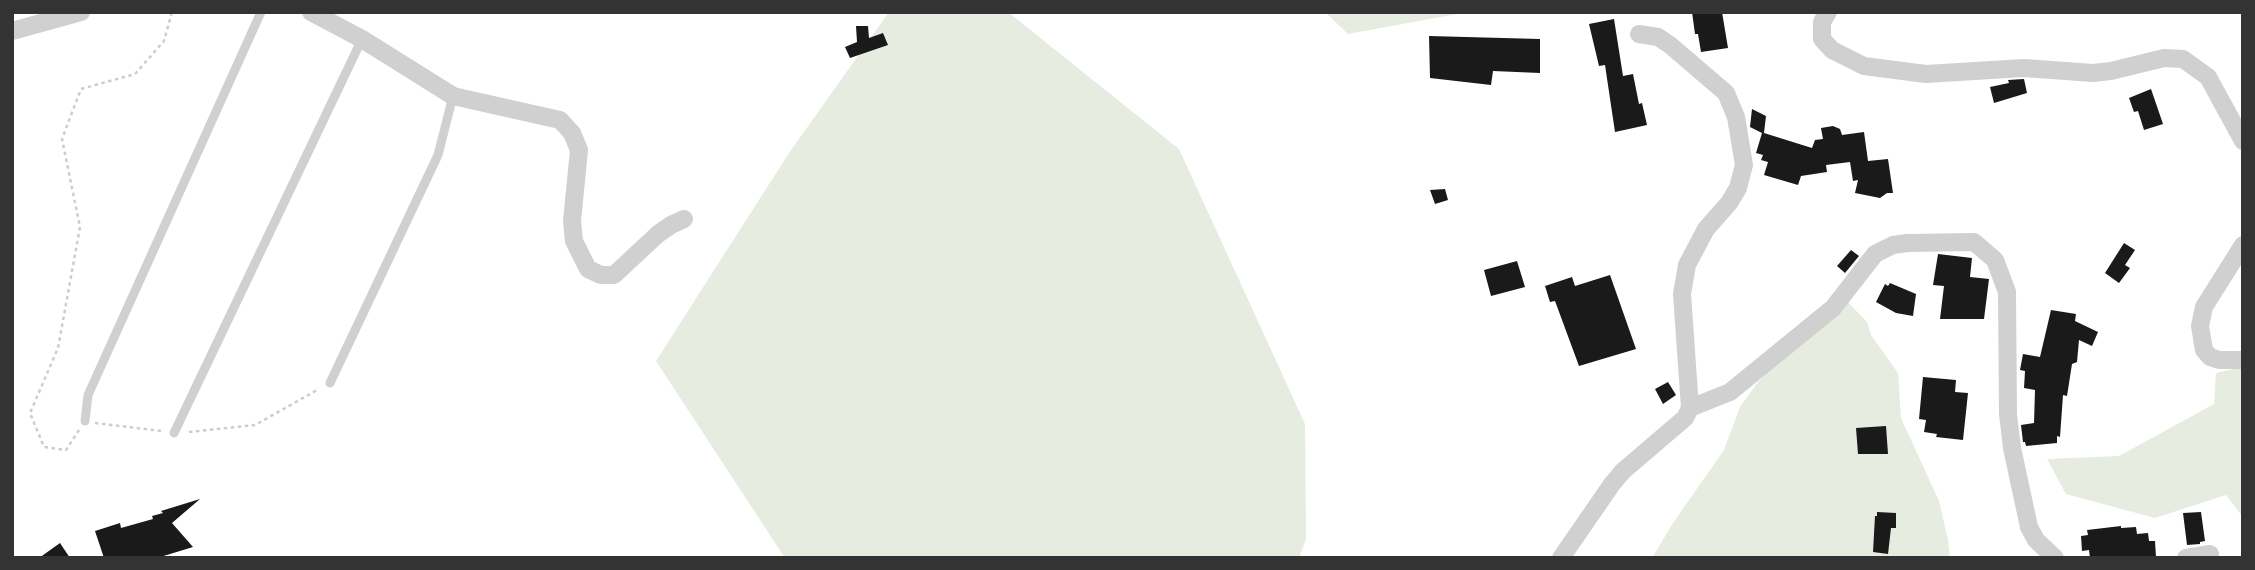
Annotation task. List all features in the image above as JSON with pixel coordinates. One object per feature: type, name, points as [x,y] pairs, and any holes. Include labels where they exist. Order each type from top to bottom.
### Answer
[{"type":"street","points":[[12,31],[81,12]]},
{"type":"street","points":[[311,12],[362,39],[453,96],[560,120],[572,133],[579,150],[572,221],[574,241],[588,269],[601,275],[614,275],[658,234],[684,219]]},
{"type":"street","points":[[1828,12],[1822,22],[1822,38],[1832,50],[1864,66],[1914,73],[2024,68],[2093,73],[2164,58],[2183,59],[2208,77],[2243,141]]},
{"type":"street","points":[[1561,558],[1623,471],[1685,418],[1690,408],[1682,294],[1687,265],[1706,229],[1738,188],[1744,165],[1736,117],[1726,93],[1670,45],[1658,37],[1639,34]]},
{"type":"street","points":[[1690,408],[1730,391],[1833,308],[1875,254],[1893,245],[1907,243],[1973,242],[1995,260],[2007,292],[2008,414],[2012,447],[2029,527],[2047,552],[2055,558]]},
{"type":"street","points":[[2243,245],[2204,307],[2200,326],[2204,350],[2210,357],[2219,360],[2243,360]]},
{"type":"street","points":[[2186,558],[2210,554]]},
{"type":"lane","points":[[85,421],[88,395],[261,12]]},
{"type":"lane","points":[[174,433],[362,39]]},
{"type":"lane","points":[[330,383],[438,155],[453,96]]},
{"type":"shaded area","points":[[889,12],[1008,12],[1179,149],[1305,424],[1306,539],[1299,558],[785,558],[656,361],[789,153]]},
{"type":"shaded area","points":[[1325,12],[1468,12],[1348,34]]},
{"type":"shaded area","points":[[1845,299],[1867,322],[1871,335],[1898,373],[1901,418],[1939,501],[1950,558],[1652,558],[1724,450],[1740,407],[1758,382]]},
{"type":"shaded area","points":[[2243,367],[2243,517],[2226,495],[2155,518],[2066,494],[2047,459],[2119,456],[2214,404],[2216,373]]},
{"type":"building","points":[[1692,12],[1722,12],[1728,48],[1701,52]]},
{"type":"building","points":[[1614,19],[1623,76],[1633,74],[1639,104],[1642,103],[1647,125],[1615,132],[1605,65],[1599,66],[1589,24]]},
{"type":"building","points":[[856,26],[868,26],[869,38],[883,33],[888,45],[850,58],[845,47],[857,42]]},
{"type":"building","points":[[1429,36],[1540,39],[1540,73],[1493,71],[1491,85],[1430,78]]},
{"type":"building","points":[[2024,79],[2027,93],[1994,103],[1990,87],[2009,83],[2008,80]]},
{"type":"building","points":[[2151,89],[2163,124],[2144,130],[2138,111],[2134,112],[2129,98]]},
{"type":"building","points":[[1752,109],[1766,116],[1764,133],[1812,148],[1815,140],[1823,139],[1821,128],[1833,126],[1840,129],[1842,135],[1864,132],[1868,161],[1888,159],[1893,193],[1887,193],[1880,198],[1855,193],[1858,180],[1853,181],[1850,162],[1826,165],[1827,172],[1801,176],[1798,185],[1764,175],[1768,162],[1761,160],[1763,155],[1756,153],[1762,133],[1750,127]]},
{"type":"building","points":[[1445,189],[1448,200],[1435,204],[1430,190]]},
{"type":"building","points":[[2124,243],[2135,250],[2125,265],[2130,268],[2119,283],[2105,273]]},
{"type":"building","points":[[1851,250],[1859,256],[1845,273],[1837,266]]},
{"type":"building","points":[[1938,254],[1972,258],[1970,277],[1989,279],[1984,319],[1940,319],[1944,286],[1933,285]]},
{"type":"building","points":[[1517,261],[1525,287],[1491,296],[1484,270]]},
{"type":"building","points":[[1610,275],[1636,349],[1579,366],[1555,301],[1550,302],[1545,286],[1572,277],[1575,286]]},
{"type":"building","points":[[1890,283],[1916,294],[1913,316],[1896,313],[1876,302],[1885,284],[1888,286]]},
{"type":"building","points":[[2051,310],[2076,314],[2075,321],[2098,332],[2092,346],[2079,340],[2077,362],[2072,364],[2067,396],[2063,395],[2060,437],[2057,436],[2057,443],[2026,446],[2021,425],[2034,423],[2035,390],[2024,388],[2025,371],[2020,370],[2023,354],[2040,357]]},
{"type":"building","points":[[1923,377],[1956,380],[1955,392],[1968,393],[1963,440],[1936,437],[1937,434],[1924,432],[1926,420],[1919,419]]},
{"type":"building","points":[[1668,382],[1676,395],[1663,404],[1655,389]]},
{"type":"building","points":[[1886,426],[1888,454],[1858,454],[1856,428]]},
{"type":"building","points":[[200,499],[172,523],[193,547],[157,558],[104,558],[95,531],[120,523],[121,528],[153,519],[152,516],[163,513],[161,511]]},
{"type":"building","points":[[1877,512],[1896,513],[1896,528],[1891,528],[1888,554],[1873,552]]},
{"type":"building","points":[[2201,512],[2205,541],[2187,545],[2183,513]]},
{"type":"building","points":[[2136,527],[2137,534],[2148,533],[2149,541],[2155,541],[2156,557],[2090,558],[2089,550],[2082,551],[2081,536],[2088,535],[2087,530]]},
{"type":"building","points":[[60,543],[70,558],[39,558]]}]
